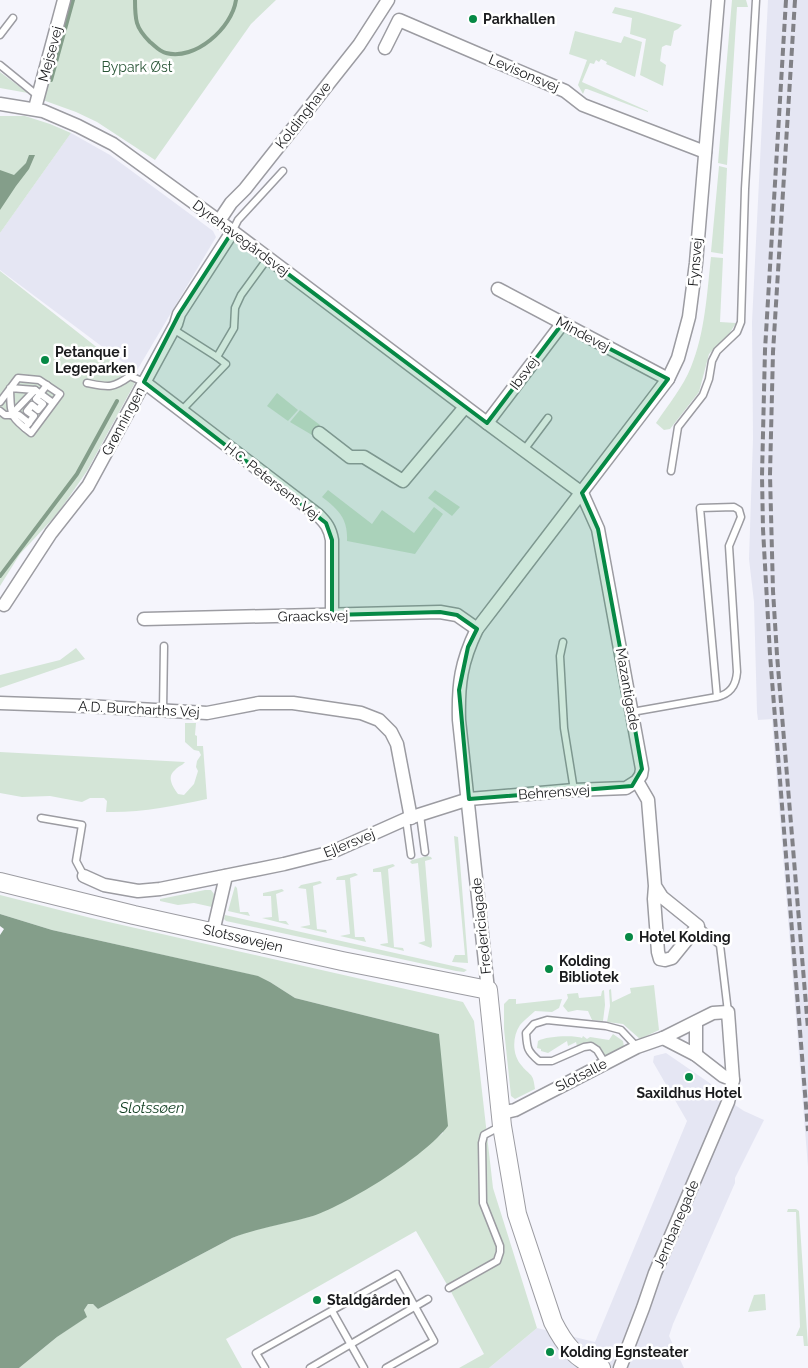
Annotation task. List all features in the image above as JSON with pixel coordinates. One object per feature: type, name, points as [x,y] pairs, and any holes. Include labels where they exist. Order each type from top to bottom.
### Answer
[{"type":"main road","name":"Slotssøvejen","points":[[0,882],[342,961],[488,990]]},
{"type":"main road","name":"Fredericiagade","points":[[488,990],[501,1120],[517,1214],[553,1322],[564,1342],[576,1356],[591,1365],[601,1368]]},
{"type":"street","name":"Mejsevej","points":[[36,102],[64,0]]},
{"type":"street","name":"Fynsvej","points":[[582,493],[668,379],[678,358],[689,317],[696,263],[718,0]]},
{"type":"street","name":"Koldinghave","points":[[219,221],[231,203],[245,189],[359,45],[382,2]]},
{"type":"street","name":"Levisonsvej","points":[[385,48],[399,20],[565,91],[583,105],[705,152]]},
{"type":"street","name":"Dyrehavegårdsvej","points":[[0,104],[36,102],[113,144],[219,221],[486,423],[582,493]]},
{"type":"street","name":"Grønningen","points":[[4,605],[51,533],[88,486],[180,314],[232,232]]},
{"type":"street","name":"Mindevej","points":[[498,289],[668,379]]},
{"type":"street","name":"Ibsvej","points":[[486,423],[562,324]]},
{"type":"street","name":"H.C. Petersens Vej","points":[[144,382],[326,523],[330,528],[332,540],[332,615]]},
{"type":"street","points":[[319,433],[350,457],[364,457],[403,481],[465,407]]},
{"type":"street","name":"Fredericiagade","points":[[488,990],[458,690],[468,647],[478,629],[582,493]]},
{"type":"street","name":"Mazantigade","points":[[582,493],[598,529],[642,769],[637,781]]},
{"type":"street","name":"Graacksvej","points":[[144,619],[440,612],[458,615],[478,629]]},
{"type":"street","name":"A.D. Burcharths Vej","points":[[0,703],[207,713],[259,703],[292,703],[361,713],[379,720],[391,732],[398,744],[413,817]]},
{"type":"street","points":[[637,781],[648,800],[658,952],[660,959],[665,960],[672,958],[698,926],[662,897],[655,886]]},
{"type":"street","name":"Behrensvej","points":[[469,799],[574,790],[626,788],[637,781]]},
{"type":"street","name":"Ejlersvej","points":[[84,876],[104,885],[138,890],[160,889],[226,876],[332,852],[413,817],[469,799]]},
{"type":"street","points":[[214,932],[226,876]]},
{"type":"street","name":"Slotsalle","points":[[501,1120],[515,1110],[637,1047],[663,1038],[713,1013],[728,1012]]},
{"type":"street","name":"Jernbanegade","points":[[620,1368],[655,1272],[728,1102],[733,1080],[728,1012]]},
{"type":"street","points":[[696,1022],[696,1055]]},
{"type":"street","points":[[663,1038],[696,1055],[724,1076],[733,1080]]},
{"type":"lane","points":[[671,471],[678,427],[703,395],[709,379],[712,361],[718,351],[736,332],[741,322],[745,189],[756,0]]},
{"type":"lane","points":[[0,35],[13,18]]},
{"type":"lane","points":[[0,64],[36,102]]},
{"type":"lane","points":[[232,232],[238,220],[283,171]]},
{"type":"lane","points":[[217,356],[234,328],[235,308],[241,295],[268,258]]},
{"type":"lane","points":[[173,329],[217,356],[226,364],[182,410]]},
{"type":"lane","points":[[87,383],[103,386],[117,385],[130,376],[144,382]]},
{"type":"lane","points":[[0,402],[18,378],[39,380],[60,394],[36,427],[28,424],[18,415],[5,415],[0,411]]},
{"type":"lane","points":[[11,415],[47,385]]},
{"type":"lane","points":[[10,388],[38,392],[53,403]]},
{"type":"lane","points":[[10,388],[11,415]]},
{"type":"lane","points":[[28,424],[34,416],[27,411],[32,405],[38,410],[43,404],[36,398],[38,392]]},
{"type":"lane","points":[[524,450],[548,418]]},
{"type":"lane","points":[[632,712],[717,697],[725,695],[736,682],[729,546],[739,522],[740,513],[734,507],[700,508],[717,697]]},
{"type":"lane","points":[[563,642],[560,656],[564,728],[574,790]]},
{"type":"lane","points":[[163,711],[164,646]]},
{"type":"lane","points":[[413,817],[426,852]]},
{"type":"lane","points":[[411,855],[413,817]]},
{"type":"lane","points":[[41,818],[82,824],[76,861],[84,876]]},
{"type":"lane","points":[[698,926],[720,945],[728,1012]]},
{"type":"lane","points":[[605,1063],[598,1050],[591,1046],[584,1047],[552,1061],[539,1061],[531,1055],[527,1047],[526,1033],[534,1024],[547,1020],[606,1026],[621,1030],[637,1047]]},
{"type":"lane","points":[[449,1288],[496,1261],[500,1252],[500,1246],[483,1204],[482,1143],[484,1135],[501,1120]]},
{"type":"lane","points":[[265,1368],[256,1353],[397,1274],[434,1341],[386,1368]]},
{"type":"lane","points":[[310,1368],[428,1299]]},
{"type":"lane","points":[[332,1311],[364,1368]]},
{"type":"highlighted area","points":[[232,232],[487,423],[562,324],[668,379],[582,493],[598,529],[642,769],[632,786],[469,799],[459,690],[468,647],[477,629],[457,615],[440,612],[332,615],[332,540],[326,523],[144,382],[179,314]]},
{"type":"shaded area","points":[[768,0],[808,0],[808,1167],[772,719],[758,720],[754,602],[749,559],[753,439],[752,322]]},
{"type":"shaded area","points":[[71,133],[110,155],[213,231],[216,237],[136,372],[0,270],[0,233]]},
{"type":"shaded area","points":[[666,1053],[711,1084],[714,1091],[744,1111],[764,1120],[735,1178],[735,1183],[669,1336],[684,1368],[489,1368],[537,1328],[595,1342],[687,1121],[653,1062],[654,1056]]},
{"type":"green space","name":"Bypark Øst","points":[[69,0],[276,0],[251,24],[155,160],[97,122],[40,99]]},
{"type":"green space","points":[[732,0],[746,0],[748,7],[737,7],[727,165],[718,163]]},
{"type":"green space","points":[[615,7],[682,25],[674,31],[671,46],[666,45],[662,47],[660,61],[666,65],[663,86],[640,75],[646,39],[630,34],[632,18],[612,13]]},
{"type":"green space","points":[[575,31],[621,43],[624,36],[642,42],[635,77],[606,64],[607,62],[601,59],[599,62],[596,60],[594,64],[590,63],[582,82],[648,112],[587,89],[585,89],[583,94],[578,85],[587,60],[569,54]]},
{"type":"green space","points":[[0,72],[28,93],[0,88]]},
{"type":"green space","points":[[0,116],[25,116],[71,133],[0,233]]},
{"type":"green space","points":[[719,166],[727,168],[723,254],[711,252]]},
{"type":"green space","points":[[711,257],[723,258],[720,322],[736,323],[729,334],[709,354],[699,392],[670,429],[664,430],[656,423],[680,389],[696,354],[705,313]]},
{"type":"green space","points":[[0,271],[137,379],[87,471],[58,513],[20,554],[0,586]]},
{"type":"green space","points":[[277,393],[298,410],[288,421],[267,406]]},
{"type":"green space","points":[[300,410],[320,425],[312,435],[290,422]]},
{"type":"green space","points":[[328,490],[372,524],[382,510],[414,533],[434,507],[443,514],[415,554],[347,541],[344,521],[338,511],[322,497]]},
{"type":"green space","points":[[435,490],[460,507],[452,516],[428,498]]},
{"type":"green space","points":[[76,648],[85,659],[0,688],[0,675],[60,660]]},
{"type":"green space","points":[[185,723],[196,723],[195,735],[197,736],[197,746],[203,746],[207,799],[144,810],[106,812],[107,801],[104,798],[90,798],[82,802],[50,796],[22,797],[0,793],[0,752],[185,762],[171,776],[172,785],[178,794],[184,795],[194,784],[198,771],[196,767],[197,761],[201,755],[199,751],[194,750],[185,742]]},
{"type":"green space","points":[[454,836],[458,837],[468,963],[452,962],[455,955],[465,955]]},
{"type":"green space","points":[[427,856],[432,859],[425,861],[431,948],[418,943],[425,941],[418,863],[412,864],[410,862]]},
{"type":"green space","points":[[393,864],[395,866],[388,869],[394,947],[403,948],[404,951],[380,945],[388,943],[381,872],[373,872],[373,869]]},
{"type":"green space","points":[[355,873],[358,875],[350,878],[355,937],[364,937],[366,942],[340,936],[350,934],[345,880],[336,880],[337,877]]},
{"type":"green space","points":[[320,881],[322,883],[313,886],[317,929],[326,930],[327,933],[300,927],[310,925],[306,889],[298,888],[301,885]]},
{"type":"green space","points":[[235,886],[237,888],[240,912],[248,912],[250,916],[228,911]]},
{"type":"green space","points":[[282,889],[284,891],[276,894],[279,921],[286,921],[289,925],[262,918],[272,917],[271,896],[263,896],[263,893]]},
{"type":"green space","points":[[211,890],[214,894],[212,907],[194,903],[178,905],[160,901],[160,899]]},
{"type":"green space","points":[[0,895],[91,918],[463,1002],[474,1021],[493,1188],[537,1328],[489,1368],[459,1368],[484,1354],[416,1231],[226,1339],[242,1368],[19,1368],[57,1337],[86,1317],[84,1310],[88,1304],[93,1304],[98,1309],[232,1238],[247,1232],[313,1216],[410,1160],[443,1133],[439,1034],[295,998],[257,976],[52,930],[0,914]]},
{"type":"green space","points":[[225,915],[467,970],[464,972],[456,971],[226,921],[224,919]]},
{"type":"green space","points":[[654,985],[659,1030],[640,1039],[623,1024],[607,1022],[610,1006],[609,990],[611,989],[612,1002],[631,993],[630,988]]},
{"type":"green space","points":[[604,990],[603,1021],[592,1020],[588,1011],[577,1010],[568,1012],[563,1006],[568,998],[567,994],[578,993],[579,998],[601,996]]},
{"type":"green space","points":[[509,999],[516,999],[516,1004],[562,999],[559,1008],[552,1012],[535,1011],[517,1030],[514,1040],[516,1057],[531,1075],[535,1089],[515,1099],[511,1096],[504,1029],[504,1004]]},
{"type":"green space","points":[[613,1034],[623,1041],[624,1047],[605,1056],[599,1046],[590,1042],[577,1046],[576,1042],[568,1046],[567,1041],[548,1053],[537,1048],[538,1041],[547,1038],[567,1036],[582,1038],[583,1036],[587,1039],[590,1037],[609,1040]]},
{"type":"green space","points":[[788,1209],[799,1211],[808,1346],[804,1346],[803,1336],[796,1336],[800,1327],[796,1212],[787,1212]]},
{"type":"green space","points":[[765,1294],[766,1310],[748,1312],[754,1295]]},
{"type":"water","points":[[29,155],[35,155],[29,169],[0,210],[0,170],[14,175],[26,163]]},
{"type":"water","name":"Slotssøen","points":[[0,914],[52,930],[258,976],[295,998],[439,1034],[448,1126],[437,1138],[404,1165],[346,1201],[313,1216],[252,1231],[232,1238],[98,1309],[93,1304],[88,1304],[84,1310],[87,1317],[57,1337],[19,1368],[0,1368],[0,935],[4,929],[0,926]]},
{"type":"waterway","points":[[51,80],[73,0]]},
{"type":"waterway","points":[[135,0],[137,23],[144,36],[162,51],[177,54],[189,52],[200,47],[220,31],[233,11],[236,0]]},
{"type":"waterway","points":[[0,576],[77,474],[117,401]]},
{"type":"railway","points":[[786,0],[765,350],[762,476],[763,529],[770,655],[808,1131]]},
{"type":"railway","points":[[795,0],[773,352],[770,475],[773,591],[777,655],[808,1029]]},
{"type":"place","name":"Parkhallen","points":[[473,19]]},
{"type":"place","name":"Petanque i Legeparken","points":[[45,360]]},
{"type":"place","name":"Hotel Kolding","points":[[629,937]]},
{"type":"place","name":"Kolding Bibliotek","points":[[549,969]]},
{"type":"place","name":"Saxildhus Hotel","points":[[689,1077]]},
{"type":"place","name":"Staldgården","points":[[317,1300]]},
{"type":"place","name":"Kolding Egnsteater","points":[[550,1352]]}]
